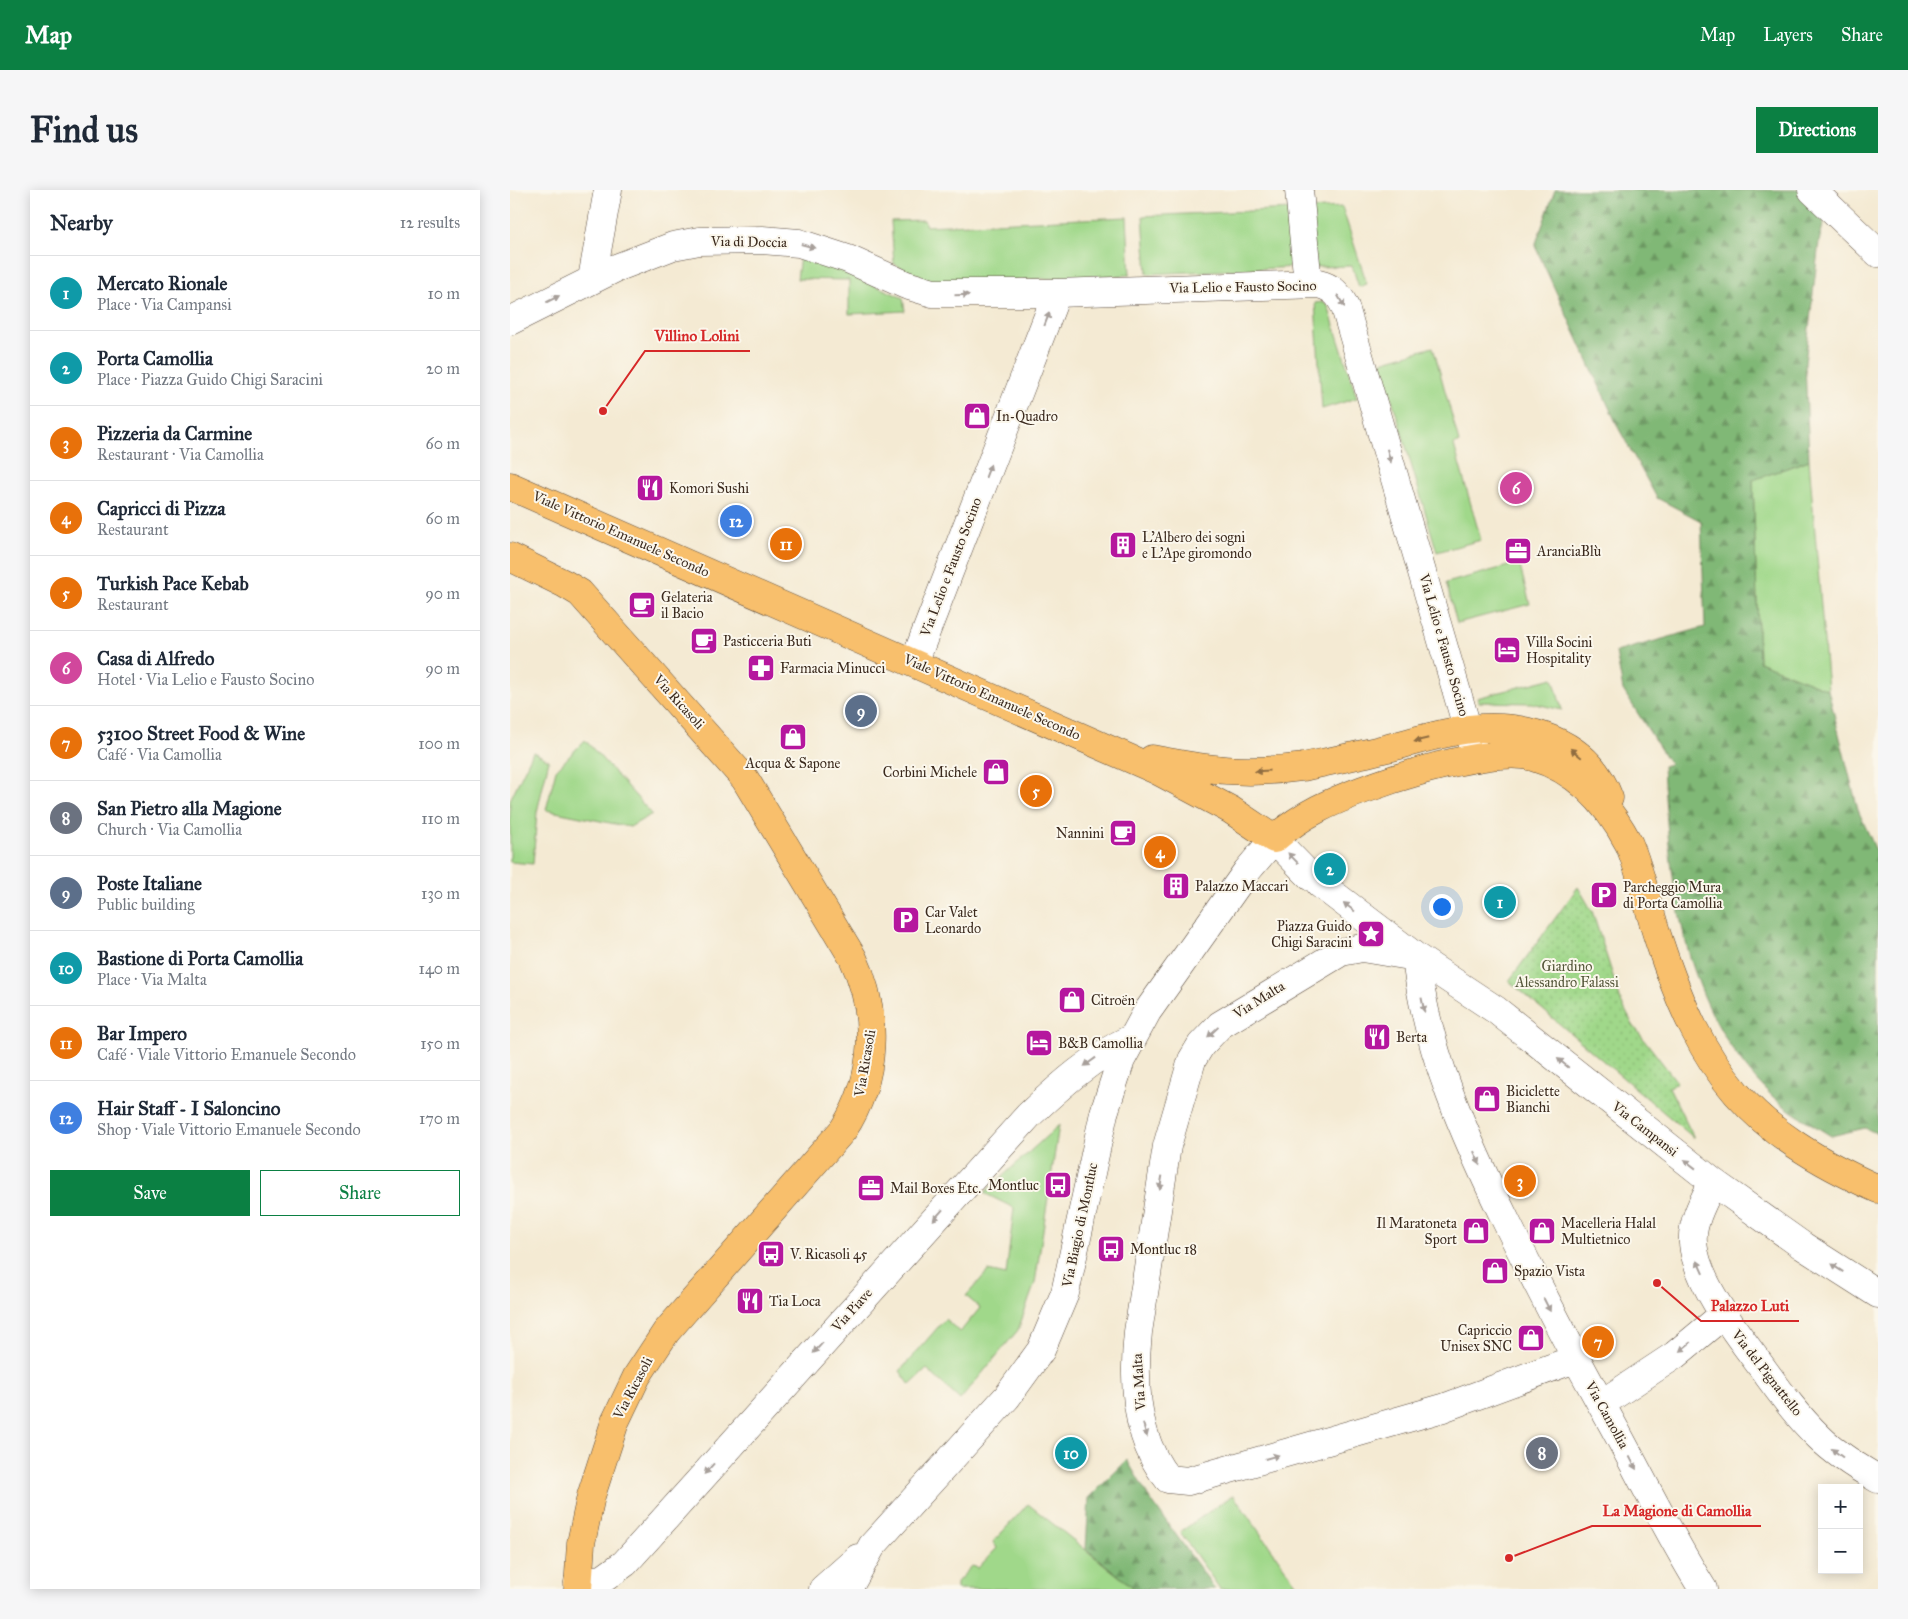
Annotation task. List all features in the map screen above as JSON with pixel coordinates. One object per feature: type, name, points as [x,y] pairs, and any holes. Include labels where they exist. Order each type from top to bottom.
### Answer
[{"type":"main road","name":"Viale Vittorio Emanuele Secondo","points":[[510,486],[1112,750],[1207,797],[1274,839]]},
{"type":"main road","name":"Via Ricasoli","points":[[510,557],[560,581],[580,594],[746,779],[853,958],[864,982],[872,1025],[863,1087],[856,1107],[842,1130],[684,1311],[650,1355],[637,1376],[615,1422],[602,1459],[584,1524],[578,1585]]},
{"type":"main road","points":[[1112,750],[1216,770],[1260,772],[1303,767],[1468,729],[1515,730],[1557,740],[1572,749],[1597,774],[1605,788],[1618,823],[1636,859],[1652,922],[1671,979],[1692,1028],[1718,1072],[1749,1109],[1771,1128],[1812,1155],[1878,1189]]},
{"type":"main road","points":[[1274,839],[1301,818],[1319,808],[1366,788],[1476,758],[1511,754],[1533,757],[1554,765],[1590,790],[1618,823]]},
{"type":"street","points":[[592,279],[608,190]]},
{"type":"street","points":[[1299,190],[1308,284]]},
{"type":"street","points":[[1812,190],[1878,252]]},
{"type":"street","name":"Via di Doccia","points":[[510,321],[592,279],[685,242],[762,240],[799,243],[829,252],[906,285],[933,293],[1057,293]]},
{"type":"street","name":"Via Lelio e Fausto Socino","points":[[914,663],[1057,293],[1308,284],[1330,288],[1337,293],[1345,307],[1476,758]]},
{"type":"street","points":[[1274,839],[1315,880],[1416,957]]},
{"type":"street","name":"Via Biagio di Montluc","points":[[848,1589],[872,1546],[1022,1380],[1044,1344],[1065,1293],[1106,1106],[1120,1060],[1147,1012],[1247,871],[1274,839]]},
{"type":"street","name":"Via Malta","points":[[1416,957],[1362,948],[1349,949],[1327,958],[1220,1025],[1209,1034],[1192,1060],[1182,1088],[1160,1183],[1136,1355],[1137,1398],[1141,1418],[1159,1467],[1168,1479],[1180,1482],[1188,1480],[1443,1408],[1575,1359]]},
{"type":"street","name":"Via Campansi","points":[[1416,957],[1496,1010],[1713,1182],[1803,1246],[1878,1294]]},
{"type":"street","name":"Via Camollia","points":[[1416,957],[1420,991],[1428,1025],[1464,1130],[1492,1194],[1575,1359],[1686,1563],[1703,1589]]},
{"type":"street","name":"Via Piave","points":[[578,1585],[603,1579],[625,1563],[1030,1115],[1084,1066],[1101,1054],[1132,1038]]},
{"type":"street","name":"Via del Pignattello","points":[[1713,1182],[1698,1217],[1692,1242],[1698,1263],[1723,1315],[1781,1394],[1818,1436],[1848,1461],[1878,1479]]},
{"type":"street","points":[[1601,1404],[1676,1355],[1723,1315]]},
{"type":"street","points":[[823,1589],[872,1546]]},
{"type":"green space","points":[[1555,190],[1831,190],[1819,242],[1805,363],[1809,460],[1753,480],[1759,662],[1828,690],[1858,810],[1878,855],[1878,1134],[1865,1128],[1831,1136],[1779,1102],[1741,1062],[1718,1024],[1699,984],[1686,943],[1670,855],[1663,766],[1670,764],[1623,690],[1616,652],[1705,627],[1701,521],[1657,498],[1619,429],[1535,246]]},
{"type":"green space","points":[[1342,207],[1367,284],[1359,287],[1352,266],[1315,267],[1309,209]]},
{"type":"green space","points":[[1293,209],[1299,267],[1147,274],[1143,216]]},
{"type":"green space","points":[[1127,217],[1130,275],[944,283],[930,281],[894,264],[891,221],[924,220],[926,226]]},
{"type":"green space","points":[[800,256],[835,267],[903,298],[905,311],[849,314],[849,280],[797,279]]},
{"type":"green space","points":[[1322,302],[1328,306],[1357,398],[1322,409],[1315,303]]},
{"type":"green space","points":[[1433,347],[1459,442],[1454,445],[1481,540],[1437,552],[1381,362]]},
{"type":"green space","points":[[1809,460],[1828,690],[1759,662],[1753,480]]},
{"type":"green space","points":[[1519,563],[1530,604],[1457,623],[1446,583]]},
{"type":"green space","points":[[1553,678],[1562,710],[1532,703],[1479,702],[1477,698]]},
{"type":"green space","points":[[585,740],[652,814],[630,827],[546,810],[556,770]]},
{"type":"green space","points":[[533,752],[549,760],[537,812],[533,864],[510,862],[510,800]]},
{"type":"green space","name":"Giardino Alessandro Falassi","points":[[1578,887],[1592,911],[1622,1004],[1633,1025],[1677,1082],[1669,1087],[1694,1138],[1509,981]]},
{"type":"green space","points":[[1059,1125],[1035,1283],[1018,1330],[960,1400],[927,1369],[910,1385],[900,1371],[945,1319],[960,1332],[980,1308],[966,1296],[988,1271],[1006,1275],[1014,1208],[984,1193]]},
{"type":"green space","points":[[1127,1460],[1148,1496],[1215,1589],[1135,1589],[1086,1549],[1089,1498]]},
{"type":"green space","points":[[1233,1495],[1300,1589],[1220,1589],[1180,1532]]},
{"type":"green space","points":[[1028,1504],[1135,1589],[957,1589],[957,1582],[972,1566],[978,1568],[997,1548],[993,1542]]},
{"type":"place","name":"Villino Lolini","points":[[603,411]]},
{"type":"place","name":"In-Quadro","points":[[977,416]]},
{"type":"place","name":"Komori Sushi","points":[[650,488]]},
{"type":"place","name":"Casa di Alfredo","points":[[1516,488]]},
{"type":"place","name":"Hair Staff - I Saloncino","points":[[736,521]]},
{"type":"place","name":"Bar Impero","points":[[786,544]]},
{"type":"place","name":"L’Albero dei sogni e L’Ape giromondo","points":[[1123,545]]},
{"type":"place","name":"AranciaBlù","points":[[1518,551]]},
{"type":"place","name":"Gelateria il Bacio","points":[[642,605]]},
{"type":"place","name":"Pasticceria Buti","points":[[704,641]]},
{"type":"place","name":"Villa Socini Hospitality","points":[[1507,650]]},
{"type":"place","name":"Farmacia Minucci","points":[[761,668]]},
{"type":"place","name":"Poste Italiane","points":[[861,711]]},
{"type":"place","name":"Acqua & Sapone","points":[[793,737]]},
{"type":"place","name":"Corbini Michele","points":[[996,772]]},
{"type":"place","name":"Turkish Pace Kebab","points":[[1036,791]]},
{"type":"place","name":"Nannini","points":[[1123,833]]},
{"type":"place","name":"Capricci di Pizza","points":[[1160,852]]},
{"type":"place","name":"Porta Camollia","points":[[1330,869]]},
{"type":"place","name":"Palazzo Maccari","points":[[1176,886]]},
{"type":"place","name":"Parcheggio Mura di Porta Camollia","points":[[1604,895]]},
{"type":"place","name":"Mercato Rionale","points":[[1500,902]]},
{"type":"place","name":"Car Valet Leonardo","points":[[906,920]]},
{"type":"place","name":"Piazza Guido Chigi Saracini","points":[[1371,934]]},
{"type":"place","name":"Citroën","points":[[1072,1000]]},
{"type":"place","name":"Berta","points":[[1377,1037]]},
{"type":"place","name":"B&B Camollia","points":[[1039,1043]]},
{"type":"place","name":"Biciclette Bianchi","points":[[1487,1099]]},
{"type":"place","name":"Pizzeria da Carmine","points":[[1520,1181]]},
{"type":"place","name":"Montluc","points":[[1058,1185]]},
{"type":"place","name":"Mail Boxes Etc.","points":[[871,1188]]},
{"type":"place","name":"Il Maratoneta Sport","points":[[1476,1231]]},
{"type":"place","name":"Macelleria Halal Multietnico","points":[[1542,1231]]},
{"type":"place","name":"Montluc 18","points":[[1111,1249]]},
{"type":"place","name":"V. Ricasoli 45","points":[[771,1254]]},
{"type":"place","name":"Spazio Vista","points":[[1495,1271]]},
{"type":"place","name":"Palazzo Luti","points":[[1657,1283]]},
{"type":"place","name":"Tia Loca","points":[[750,1301]]},
{"type":"place","name":"Capriccio Unisex SNC","points":[[1531,1338]]},
{"type":"place","name":"53100 Street Food & Wine","points":[[1598,1342]]},
{"type":"place","name":"Bastione di Porta Camollia","points":[[1071,1453]]},
{"type":"place","name":"San Pietro alla Magione","points":[[1542,1453]]},
{"type":"place","name":"La Magione di Camollia","points":[[1509,1558]]}]
